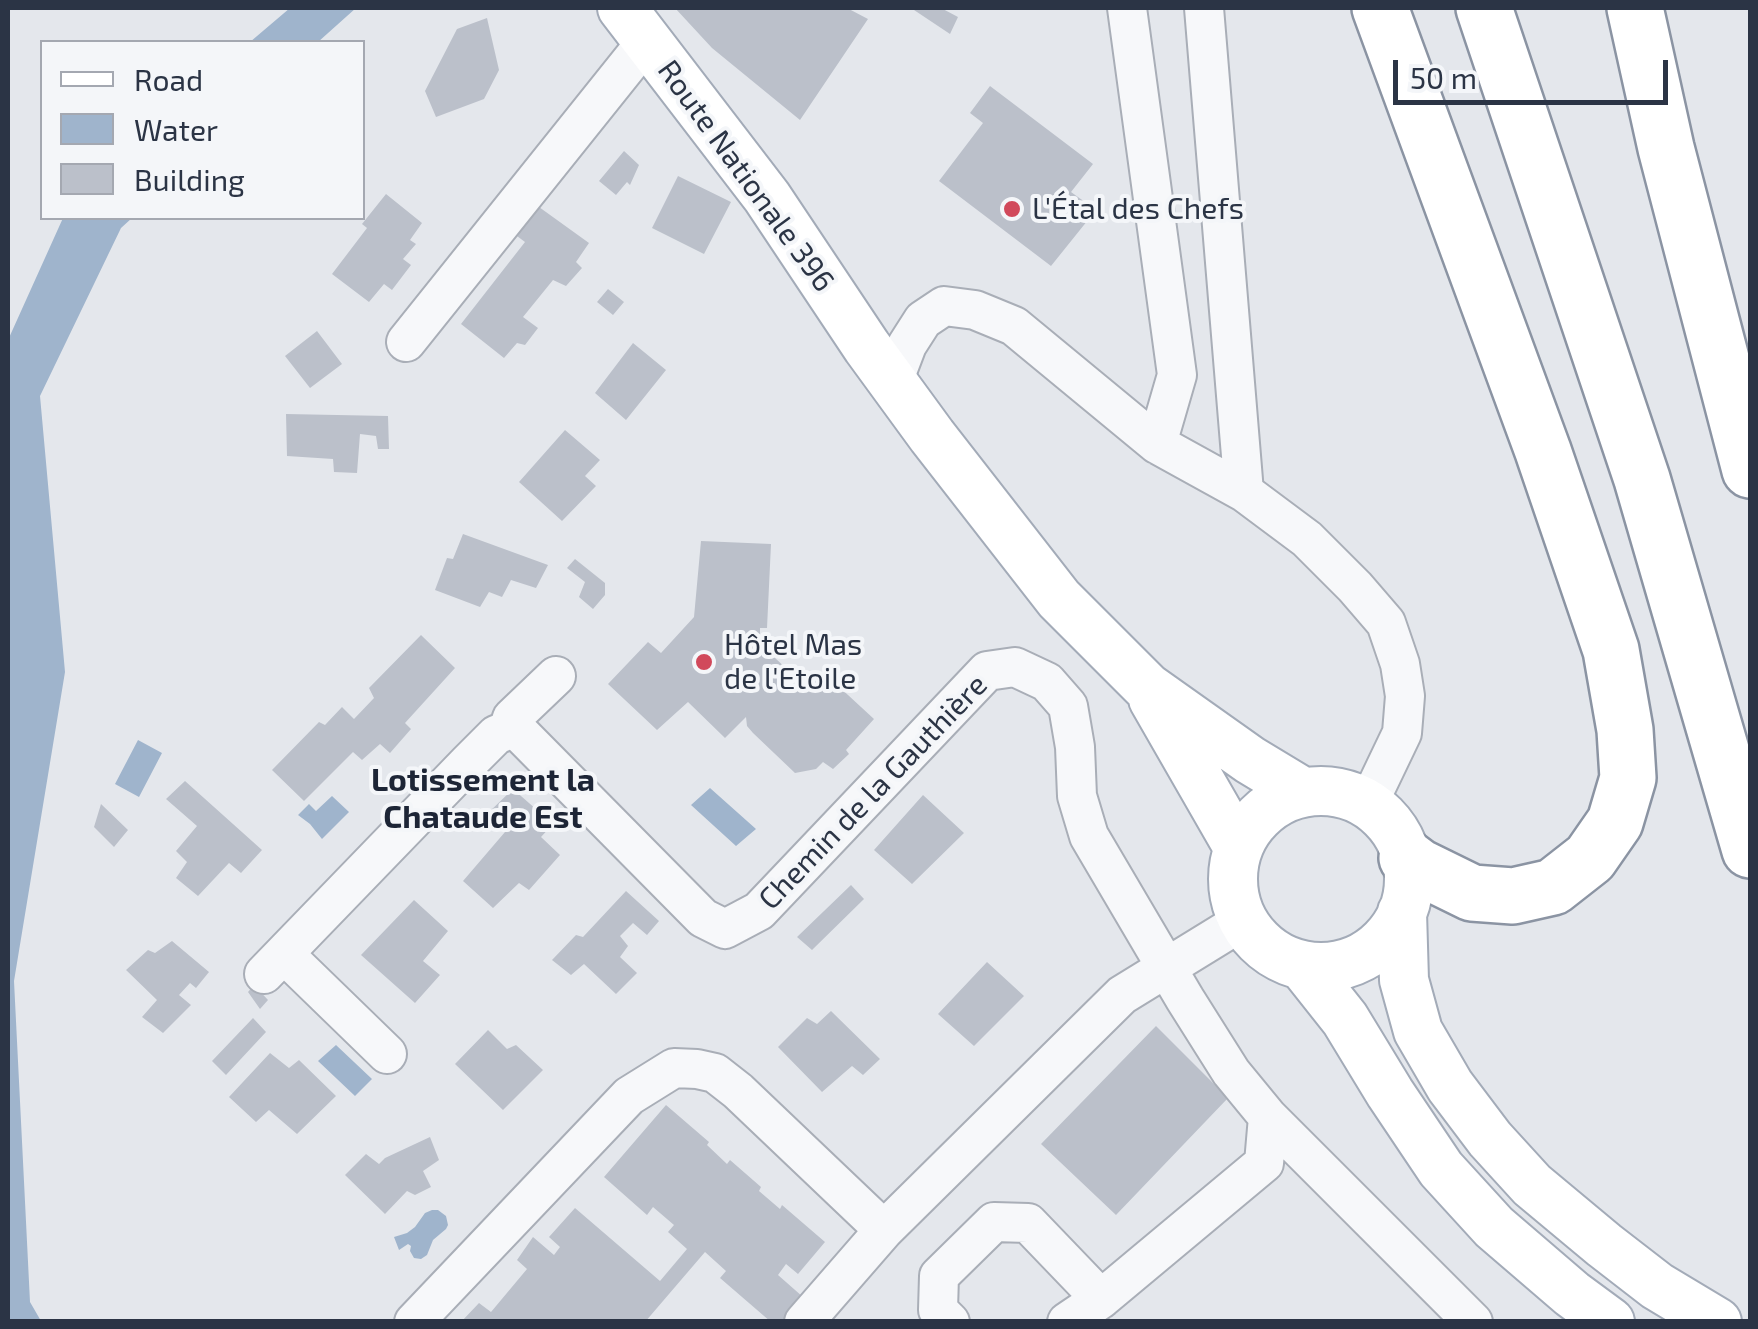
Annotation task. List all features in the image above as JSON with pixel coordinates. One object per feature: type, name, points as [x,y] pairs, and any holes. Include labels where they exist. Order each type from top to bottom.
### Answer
[{"type":"highway","points":[[1380,8],[1543,450],[1611,650],[1625,730],[1628,778],[1615,822],[1607,834],[1590,858],[1553,887],[1513,896],[1472,892],[1407,858]]},
{"type":"highway","points":[[1484,8],[1642,479],[1750,850]]},
{"type":"highway","points":[[1635,8],[1666,148],[1750,470]]},
{"type":"main road","name":"Route Nationale 396","points":[[635,24],[768,197],[932,436],[1059,599],[1146,687]]},
{"type":"main road","points":[[1146,687],[1303,792]]},
{"type":"main road","points":[[1146,687],[1238,847]]},
{"type":"main road","points":[[1336,791],[1368,804],[1393,828],[1407,858],[1409,886],[1402,912],[1388,936],[1366,954],[1340,965],[1303,966],[1262,946],[1235,900],[1232,873],[1238,847],[1254,822],[1276,803],[1303,792],[1336,791]]},
{"type":"main road","points":[[1402,912],[1404,980],[1418,1031],[1450,1086],[1490,1139],[1532,1186],[1604,1245],[1657,1286],[1717,1322]]},
{"type":"main road","points":[[1303,966],[1345,1019],[1442,1169],[1494,1226],[1610,1322]]},
{"type":"street","points":[[1128,8],[1177,375],[1157,444]]},
{"type":"street","points":[[1204,8],[1244,492]]},
{"type":"street","points":[[406,342],[635,24]]},
{"type":"street","points":[[880,364],[907,345],[923,320],[944,306],[975,310],[1014,326],[1157,444],[1244,492],[1308,540],[1386,623],[1400,664],[1406,696],[1402,733],[1368,804]]},
{"type":"street","name":"Chemin de la Gauthière","points":[[508,730],[520,732],[703,918],[725,929],[759,910],[988,671],[1015,667],[1047,682],[1068,706],[1078,796],[1089,836],[1231,1072],[1268,1117],[1473,1322]]},
{"type":"street","points":[[387,1054],[274,964],[468,762],[496,735],[508,730],[512,718],[556,676]]},
{"type":"street","points":[[804,1322],[884,1230],[1122,994],[1244,920]]},
{"type":"street","points":[[414,1322],[629,1096],[674,1068],[716,1074],[884,1230]]},
{"type":"street","points":[[1068,1322],[1101,1300],[1264,1163],[1268,1117]]},
{"type":"street","points":[[950,1322],[938,1310],[939,1276],[994,1222],[1028,1223],[1101,1300]]},
{"type":"water","points":[[290,8],[356,8],[320,40],[252,40]]},
{"type":"water","points":[[62,220],[130,220],[121,228],[40,396],[65,672],[14,981],[30,1302],[41,1321],[8,1321],[8,340]]},
{"type":"water","points":[[138,740],[162,753],[139,797],[115,784]]},
{"type":"water","points":[[710,788],[756,829],[736,846],[691,805]]},
{"type":"water","points":[[332,796],[349,812],[322,839],[298,815],[309,804],[316,811]]},
{"type":"water","points":[[336,1045],[372,1079],[355,1096],[318,1061]]},
{"type":"water","points":[[432,1210],[446,1216],[448,1225],[433,1240],[427,1255],[414,1258],[408,1244],[399,1250],[394,1237],[407,1233]]},
{"type":"building","points":[[675,8],[847,8],[868,19],[800,120],[712,48]]},
{"type":"building","points":[[911,8],[941,8],[958,17],[950,34]]},
{"type":"building","points":[[487,18],[499,70],[484,99],[436,117],[425,91],[457,29]]},
{"type":"building","points":[[990,86],[1093,164],[1071,192],[1096,210],[1051,266],[939,181],[983,123],[970,113]]},
{"type":"building","points":[[624,151],[639,165],[630,185],[627,182],[616,195],[599,181]]},
{"type":"building","points":[[678,176],[731,202],[704,254],[652,228]]},
{"type":"building","points":[[386,194],[422,223],[410,240],[416,244],[403,259],[411,265],[392,290],[384,284],[369,302],[332,274],[367,228],[362,224]]},
{"type":"building","points":[[539,207],[589,243],[576,262],[582,268],[566,286],[553,280],[523,317],[538,328],[525,345],[517,343],[504,358],[461,324],[525,242],[517,236]]},
{"type":"building","points":[[608,289],[624,302],[613,315],[597,302]]},
{"type":"building","points":[[317,331],[342,364],[310,388],[285,356]]},
{"type":"building","points":[[633,343],[666,370],[626,420],[595,393]]},
{"type":"building","points":[[286,414],[388,416],[389,449],[378,449],[376,436],[360,434],[357,473],[334,472],[333,459],[287,456]]},
{"type":"building","points":[[565,430],[600,460],[585,476],[596,486],[562,521],[519,482]]},
{"type":"building","points":[[463,534],[548,565],[536,588],[511,580],[502,597],[489,592],[480,607],[435,590],[447,558],[453,559]]},
{"type":"building","name":"Hôtel Mas de l'Etoile","points":[[701,541],[771,544],[767,628],[760,628],[760,644],[789,671],[805,671],[825,690],[835,683],[874,719],[833,769],[823,762],[816,769],[795,773],[753,733],[746,717],[725,738],[688,702],[657,730],[608,684],[648,642],[661,653],[694,617]]},
{"type":"building","points":[[575,559],[605,583],[605,595],[593,609],[579,597],[585,582],[567,568]]},
{"type":"building","points":[[421,635],[455,668],[405,723],[411,729],[390,753],[380,744],[362,760],[353,752],[304,801],[272,770],[319,722],[325,725],[342,707],[354,719],[374,698],[369,688]]},
{"type":"building","points":[[185,781],[262,850],[241,873],[229,863],[198,896],[176,878],[187,862],[176,851],[197,826],[166,799]]},
{"type":"building","points":[[513,789],[553,824],[541,837],[560,855],[529,890],[519,883],[493,908],[463,881],[505,832],[488,813]]},
{"type":"building","points":[[923,795],[964,833],[912,884],[874,850]]},
{"type":"building","points":[[101,804],[128,830],[114,847],[94,827]]},
{"type":"building","points":[[851,885],[864,899],[812,950],[797,937]]},
{"type":"building","points":[[626,891],[659,921],[647,935],[633,923],[620,936],[628,946],[620,957],[637,973],[616,994],[584,964],[571,975],[552,960],[576,935],[583,937]]},
{"type":"building","points":[[414,900],[448,931],[423,961],[440,975],[415,1003],[361,955]]},
{"type":"building","points":[[172,941],[209,972],[196,988],[190,983],[179,995],[191,1005],[163,1033],[142,1017],[157,1000],[126,970],[148,950],[155,953]]},
{"type":"building","points":[[987,962],[1024,996],[974,1046],[938,1014]]},
{"type":"building","points":[[254,985],[268,1000],[260,1009],[248,992]]},
{"type":"building","points":[[831,1011],[880,1059],[863,1075],[852,1066],[822,1092],[778,1047],[807,1018],[817,1024]]},
{"type":"building","points":[[253,1018],[266,1032],[226,1075],[212,1061]]},
{"type":"building","points":[[1156,1026],[1228,1098],[1116,1215],[1041,1144]]},
{"type":"building","points":[[488,1030],[507,1049],[516,1045],[543,1070],[503,1110],[455,1064]]},
{"type":"building","points":[[270,1053],[289,1068],[299,1060],[336,1096],[297,1134],[269,1110],[256,1122],[229,1097]]},
{"type":"building","points":[[666,1105],[709,1142],[707,1145],[727,1164],[730,1160],[761,1187],[759,1191],[825,1242],[798,1274],[786,1264],[778,1275],[803,1297],[795,1322],[771,1322],[720,1278],[726,1271],[705,1252],[645,1322],[461,1322],[479,1303],[491,1312],[527,1269],[517,1260],[533,1237],[554,1255],[560,1247],[549,1237],[575,1208],[660,1281],[687,1249],[668,1232],[674,1225],[653,1207],[647,1215],[604,1177]]},
{"type":"building","points":[[430,1137],[439,1160],[423,1171],[431,1187],[415,1195],[407,1191],[385,1214],[345,1175],[366,1154],[379,1164]]},
{"type":"place","name":"L'Étal des Chefs","points":[[1012,209]]},
{"type":"place","name":"Hôtel Mas de l'Etoile","points":[[704,662]]},
{"type":"district","name":"Lotissement la Chataude Est","points":[[483,798]]}]
